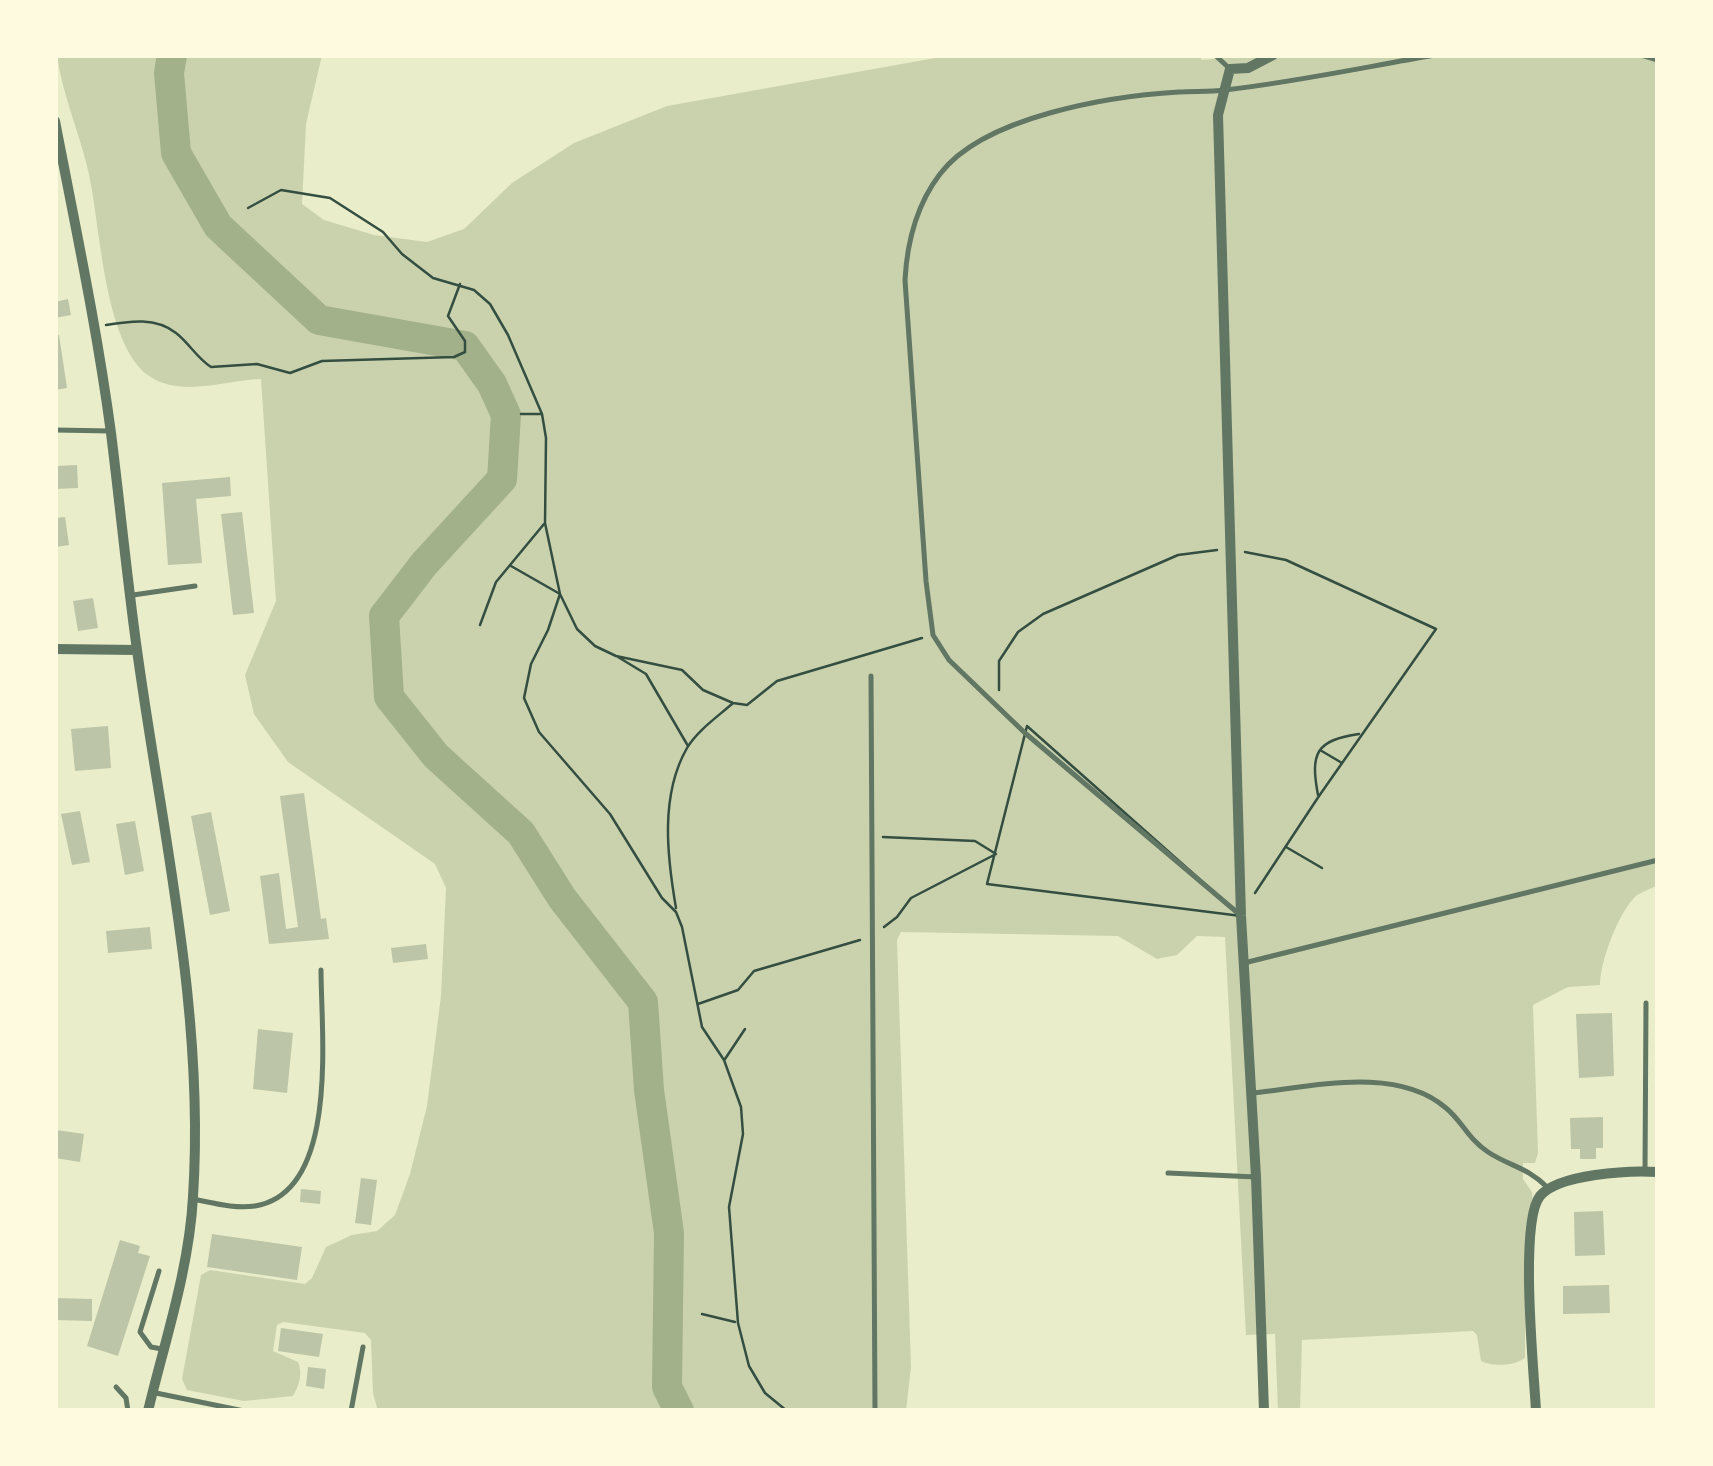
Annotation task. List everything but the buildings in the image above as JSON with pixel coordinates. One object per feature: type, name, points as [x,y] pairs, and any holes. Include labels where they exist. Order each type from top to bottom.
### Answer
[{"type":"street","points":[[1264,1411],[1241,916],[1218,115],[1230,69],[1248,68],[1273,55]]},
{"type":"street","points":[[55,121],[95,326],[194,1040],[194,1198],[184,1272],[148,1411]]},
{"type":"street","points":[[55,649],[137,650]]},
{"type":"street","points":[[1536,1411],[1529,1236],[1535,1203],[1548,1188],[1596,1176],[1658,1172]]},
{"type":"lane","points":[[1215,55],[1230,69]]},
{"type":"lane","points":[[1241,916],[949,660],[934,635],[926,582],[904,280],[911,236],[941,172],[977,143],[1054,111],[1108,100],[1223,90],[1435,55]]},
{"type":"lane","points":[[1641,55],[1658,60]]},
{"type":"lane","points":[[55,430],[111,432]]},
{"type":"lane","points":[[130,596],[196,586]]},
{"type":"lane","points":[[871,676],[875,1411]]},
{"type":"lane","points":[[1244,963],[1658,860]]},
{"type":"lane","points":[[194,1198],[236,1207],[259,1205],[275,1198],[302,1173],[310,1158],[320,1107],[321,970]]},
{"type":"lane","points":[[1645,1171],[1646,1003]]},
{"type":"lane","points":[[1252,1092],[1364,1083],[1416,1088],[1448,1109],[1466,1135],[1490,1154],[1532,1172],[1548,1188]]},
{"type":"lane","points":[[1168,1173],[1256,1177]]},
{"type":"lane","points":[[159,1271],[140,1332],[150,1348],[162,1349]]},
{"type":"lane","points":[[351,1411],[362,1346]]},
{"type":"lane","points":[[116,1387],[126,1398],[128,1411]]},
{"type":"lane","points":[[152,1392],[244,1411]]},
{"type":"lane","points":[[274,1411],[309,1411]]},
{"type":"path","points":[[248,208],[281,190],[330,198],[382,232],[421,270],[445,283],[474,290],[490,304],[508,335],[542,414],[546,438],[545,523],[560,594],[578,629],[595,646],[646,674],[688,746]]},
{"type":"path","points":[[95,326],[132,321],[156,323],[175,332],[211,366],[257,364],[290,373],[322,361],[454,357],[465,352],[465,341],[448,316],[460,284]]},
{"type":"path","points":[[521,414],[542,414]]},
{"type":"path","points":[[480,625],[496,582],[545,523]]},
{"type":"path","points":[[1000,696],[996,678],[999,661],[1018,632],[1044,614],[1178,554],[1232,550],[1286,560],[1436,628],[1318,796],[1241,916],[988,884],[1026,730],[1018,716]]},
{"type":"path","points":[[511,566],[560,594]]},
{"type":"path","points":[[560,594],[548,630],[530,664],[524,698],[539,732],[610,814],[662,898],[676,912]]},
{"type":"path","points":[[616,656],[682,670],[703,690],[734,704],[747,705],[778,681],[934,635]]},
{"type":"path","points":[[734,704],[688,746],[670,792],[670,874],[702,1027],[724,1060],[741,1107],[743,1134],[729,1207],[738,1323],[749,1366],[765,1392],[788,1411]]},
{"type":"path","points":[[1318,796],[1312,766],[1318,750],[1336,737],[1362,734]]},
{"type":"path","points":[[1318,750],[1342,763]]},
{"type":"path","points":[[1286,847],[1322,868]]},
{"type":"path","points":[[724,1060],[746,1029]]},
{"type":"path","points":[[702,1314],[738,1323]]},
{"type":"green space","points":[[57,55],[322,55],[306,124],[302,204],[324,220],[374,235],[427,242],[464,229],[512,183],[574,143],[667,106],[952,55],[1198,55],[1202,60],[1249,55],[1658,55],[1658,885],[1636,896],[1623,914],[1607,951],[1600,985],[1568,987],[1533,1005],[1538,1153],[1535,1163],[1523,1163],[1523,1179],[1532,1192],[1533,1206],[1525,1250],[1525,1358],[1503,1365],[1481,1361],[1473,1331],[1302,1340],[1300,1411],[1278,1411],[1275,1334],[1246,1335],[1225,937],[1197,936],[1177,955],[1157,959],[1118,936],[901,932],[897,940],[911,1367],[906,1411],[378,1411],[373,1393],[371,1340],[365,1333],[283,1322],[277,1325],[273,1351],[298,1362],[300,1379],[293,1396],[244,1401],[187,1390],[182,1379],[201,1275],[210,1270],[305,1284],[312,1278],[326,1247],[352,1235],[377,1231],[395,1215],[427,1106],[441,996],[446,888],[435,864],[288,762],[254,714],[245,675],[276,601],[261,379],[175,386],[149,376],[133,360],[112,309],[92,189]]},
{"type":"waterway","points":[[172,55],[169,73],[176,153],[218,226],[319,320],[465,346],[492,384],[506,415],[502,479],[424,564],[384,616],[389,697],[436,756],[521,833],[562,898],[643,1002],[649,1090],[669,1233],[667,1387],[679,1411]]}]
